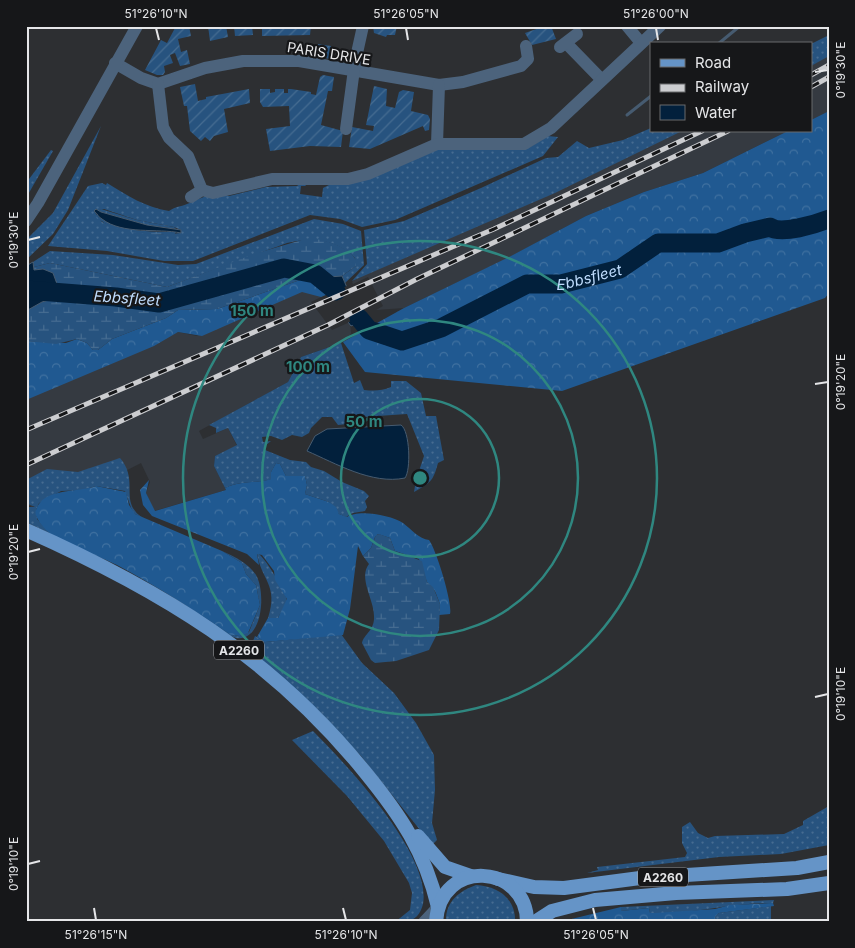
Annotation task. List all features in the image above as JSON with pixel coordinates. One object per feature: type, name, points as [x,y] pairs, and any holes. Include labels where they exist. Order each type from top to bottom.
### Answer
[{"type":"main road","name":"A2260","points":[[26,530],[142,586],[195,618],[282,685],[335,738],[407,826],[430,877],[438,908]]},
{"type":"main road","name":"A2260","points":[[407,826],[414,831],[445,867],[454,872],[471,876]]},
{"type":"main road","name":"A2260","points":[[436,922],[438,908],[448,888],[460,879],[471,876],[484,875],[534,887],[564,888],[640,878],[798,868],[829,862]]},
{"type":"main road","name":"A2260","points":[[498,879],[512,887],[521,897],[526,909],[527,922]]},
{"type":"main road","name":"A2260","points":[[535,922],[552,911],[594,900],[676,893],[788,889],[829,883]]},
{"type":"street","points":[[26,220],[38,203],[137,26]]},
{"type":"street","points":[[346,129],[363,26]]},
{"type":"street","points":[[627,26],[641,43]]},
{"type":"street","points":[[190,197],[202,190],[213,193],[272,178],[348,180],[368,174],[437,144],[524,144],[551,128],[660,26]]},
{"type":"street","points":[[577,34],[563,45],[602,80]]},
{"type":"street","name":"PARIS DRIVE","points":[[158,84],[208,67],[243,61],[299,61],[438,85],[463,82],[521,66],[528,59],[526,46]]},
{"type":"street","points":[[115,63],[142,78],[158,84],[163,128],[167,136],[190,159],[202,190]]},
{"type":"street","points":[[437,144],[438,85]]},
{"type":"street","points":[[424,922],[438,908]]},
{"type":"shaded area","points":[[829,40],[829,111],[812,120],[812,49]]},
{"type":"shaded area","points":[[650,131],[786,132],[703,173],[644,192],[586,216],[506,259],[404,308],[376,310],[383,306],[368,277],[353,284],[352,282],[418,220],[598,149]]},
{"type":"shaded area","points":[[302,290],[325,295],[311,302],[332,330],[350,322],[351,333],[349,339],[301,357],[288,382],[199,431],[203,439],[228,428],[237,446],[215,456],[214,466],[226,490],[154,511],[146,493],[150,482],[141,463],[94,487],[61,491],[32,507],[26,504],[26,385],[178,332],[197,336]]},
{"type":"green space","points":[[189,26],[191,36],[178,39],[181,52],[187,50],[190,64],[180,66],[175,53],[170,55],[173,63],[164,66],[165,72],[163,75],[157,75],[145,70],[161,40],[167,43],[175,28]]},
{"type":"green space","points":[[208,26],[226,26],[228,37],[210,41]]},
{"type":"green space","points":[[234,26],[252,26],[253,35],[235,36]]},
{"type":"green space","points":[[262,26],[311,26],[310,35],[262,36]]},
{"type":"green space","points":[[373,26],[397,26],[395,35],[387,35],[386,37],[374,33]]},
{"type":"green space","points":[[545,26],[551,26],[556,39],[532,45],[525,33]]},
{"type":"green space","points":[[829,35],[829,56],[812,65],[812,44]]},
{"type":"green space","points":[[318,44],[331,46],[329,59],[316,55]]},
{"type":"green space","points":[[323,75],[334,77],[332,91],[328,91],[321,125],[343,131],[341,147],[310,146],[270,151],[266,129],[290,126],[289,106],[263,107],[260,102],[260,89],[270,89],[270,93],[275,92],[275,89],[284,89],[284,93],[288,93],[288,89],[291,89],[311,92],[311,94],[316,95],[320,77]]},
{"type":"green space","points":[[195,84],[198,101],[206,99],[206,97],[249,89],[250,103],[224,109],[228,132],[214,136],[210,141],[205,137],[201,141],[190,131],[187,106],[184,106],[180,87]]},
{"type":"green space","points":[[374,86],[387,89],[386,106],[395,108],[399,92],[403,90],[414,92],[411,111],[428,115],[430,119],[429,130],[425,131],[423,126],[370,149],[349,147],[352,127],[373,131],[374,126],[366,125]]},
{"type":"green space","points":[[829,111],[829,293],[825,298],[562,391],[365,372],[343,342],[404,308],[511,256],[586,216],[644,192],[703,173],[786,132],[812,132],[812,120]]},
{"type":"green space","points":[[101,126],[68,210],[53,234],[26,260],[26,240],[53,213]]},
{"type":"green space","points":[[650,128],[650,132],[680,132],[555,193],[352,281],[367,264],[364,230],[404,221],[546,158],[558,157],[577,141],[589,148],[623,140]]},
{"type":"green space","points":[[548,136],[558,137],[543,156],[395,220],[362,227],[340,219],[310,215],[193,261],[164,261],[107,251],[48,246],[88,186],[102,183],[106,185],[107,183],[144,204],[169,211],[213,194],[229,196],[266,187],[297,186],[303,182],[306,186],[301,186],[300,194],[322,197],[323,188],[331,184],[434,150],[530,147]],"holes":[[[104,209],[137,220],[174,227],[181,230],[180,233],[163,235],[120,229],[102,222],[94,211]]]},
{"type":"green space","points":[[51,150],[53,151],[26,198],[26,183]]},
{"type":"green space","points":[[101,209],[176,229],[147,225],[98,211]]},
{"type":"green space","points":[[97,213],[112,224],[134,230],[176,232],[174,235],[155,235],[123,230],[104,223],[97,217]]},
{"type":"green space","points":[[314,219],[343,224],[361,231],[364,265],[345,283],[342,276],[356,266],[355,258],[332,243],[314,240],[287,243],[167,287],[50,263],[34,267],[33,262],[50,251],[113,255],[178,265],[196,264]]},
{"type":"green space","points":[[305,239],[319,239],[341,247],[356,260],[356,266],[339,278],[327,277],[324,284],[303,279],[217,309],[178,310],[166,318],[112,339],[98,350],[93,350],[87,343],[77,339],[56,344],[26,341],[26,310],[42,302],[69,294],[34,270],[34,267],[50,263],[167,287],[254,254]]},
{"type":"green space","points":[[303,279],[324,284],[328,294],[321,297],[302,292],[202,336],[178,332],[154,346],[26,400],[26,341],[66,343],[77,339],[87,343],[93,350],[98,350],[112,339],[166,318],[178,310],[217,309]]},
{"type":"green space","points":[[341,343],[354,383],[360,380],[364,390],[375,391],[391,387],[391,381],[406,381],[421,393],[426,416],[436,416],[444,460],[438,463],[430,481],[414,492],[424,456],[407,414],[363,417],[356,423],[338,425],[332,417],[322,417],[311,428],[309,433],[302,437],[292,435],[282,440],[271,436],[262,437],[263,442],[271,441],[266,445],[265,450],[290,460],[306,462],[311,467],[324,471],[342,482],[364,491],[369,496],[365,501],[367,507],[365,511],[353,513],[346,517],[339,514],[329,502],[305,494],[307,485],[305,476],[286,476],[280,464],[276,463],[271,472],[272,479],[236,484],[225,488],[214,466],[215,456],[237,445],[228,428],[216,433],[216,428],[209,425],[288,382],[301,357]]},
{"type":"green space","points":[[120,458],[129,475],[132,505],[143,518],[133,513],[125,491],[96,486],[83,490],[61,491],[39,503],[36,510],[37,519],[49,533],[26,522],[26,507],[35,507],[26,503],[26,480],[47,469],[78,472]]},
{"type":"green space","points":[[276,463],[280,464],[286,476],[305,476],[307,485],[305,494],[329,502],[336,507],[339,514],[347,517],[366,513],[398,520],[422,538],[429,540],[436,554],[443,577],[449,599],[450,614],[439,615],[440,604],[435,591],[427,582],[419,559],[395,551],[390,538],[378,534],[371,548],[363,556],[358,546],[350,609],[343,635],[265,642],[257,637],[268,618],[278,618],[287,599],[275,580],[274,571],[262,555],[257,554],[259,565],[247,554],[152,516],[143,505],[140,490],[149,480],[146,493],[155,511],[226,490],[225,488],[236,484],[271,479],[271,472]]},
{"type":"green space","points":[[96,486],[126,492],[129,505],[135,514],[222,551],[242,563],[246,574],[256,585],[260,605],[248,633],[240,636],[231,635],[175,598],[132,573],[53,536],[37,518],[35,512],[40,503],[46,498],[62,492]]},
{"type":"green space","points":[[379,534],[390,538],[395,551],[422,561],[427,582],[433,587],[440,604],[439,630],[429,650],[396,661],[375,663],[371,660],[362,643],[374,621],[365,576],[369,564],[363,556],[371,548],[376,535]]},
{"type":"green space","points":[[222,551],[249,567],[256,575],[259,583],[261,593],[260,614],[252,632],[245,637],[236,638],[232,636],[184,604],[232,635],[240,636],[249,632],[260,605],[256,585],[246,574],[242,563]]},
{"type":"green space","points":[[257,553],[280,583],[286,597],[287,601],[278,618],[268,618],[271,607],[270,590]]},
{"type":"green space","points":[[341,634],[362,663],[394,693],[416,723],[434,755],[435,790],[432,823],[437,840],[432,845],[361,756],[322,714],[252,651],[251,646],[255,636],[266,642]]},
{"type":"green space","points":[[313,731],[365,787],[401,836],[414,861],[422,884],[423,904],[419,914],[413,919],[395,922],[410,910],[412,893],[409,883],[384,841],[347,796],[292,740]]},
{"type":"green space","points":[[829,806],[829,845],[781,854],[719,857],[587,873],[598,870],[597,867],[685,857],[687,853],[682,843],[682,827],[690,822],[698,833],[708,838],[715,836],[784,834],[803,825],[803,821]]},
{"type":"green space","points":[[476,885],[491,888],[504,895],[512,906],[515,922],[446,922],[448,909],[454,898],[464,890]]},
{"type":"green space","points":[[774,900],[773,903],[742,904],[681,912],[650,913],[649,908],[621,911],[621,907]]},
{"type":"green space","points":[[773,903],[774,906],[719,913],[715,917],[716,922],[559,922],[621,907],[621,911],[649,908],[650,913],[655,913],[715,909],[730,905]]},
{"type":"green space","points":[[771,906],[771,922],[716,922],[715,917],[719,913]]},
{"type":"water","points":[[96,209],[147,225],[181,230],[181,233],[120,227],[110,224],[101,218],[94,211]]},
{"type":"water","points":[[33,262],[34,270],[43,269],[53,273],[57,284],[66,285],[69,294],[42,302],[26,311],[26,266]]},
{"type":"water","points":[[342,276],[360,318],[361,327],[357,329],[355,324],[351,326],[328,294],[324,284],[329,277]]},
{"type":"water","points":[[401,425],[406,435],[409,451],[405,478],[392,479],[367,476],[307,451],[315,436],[327,429]]},
{"type":"pier","points":[[349,285],[362,316],[347,323],[326,295]]},
{"type":"waterway","points":[[720,42],[740,26]]},
{"type":"waterway","points":[[627,115],[650,97]]},
{"type":"waterway","name":"Ebbsfleet","points":[[359,318],[369,330],[402,341],[441,328],[527,284],[561,284],[620,269],[658,243],[718,243],[745,233],[770,227],[782,230],[790,229],[808,226],[829,219]]},
{"type":"waterway","name":"Ebbsfleet","points":[[26,290],[116,297],[159,303],[284,268],[315,274],[336,291]]},
{"type":"railway","points":[[812,74],[829,65]]},
{"type":"railway","points":[[812,86],[829,77]]},
{"type":"railway","points":[[26,430],[494,229],[700,132]]},
{"type":"railway","points":[[26,465],[328,325],[417,279],[726,132]]}]
